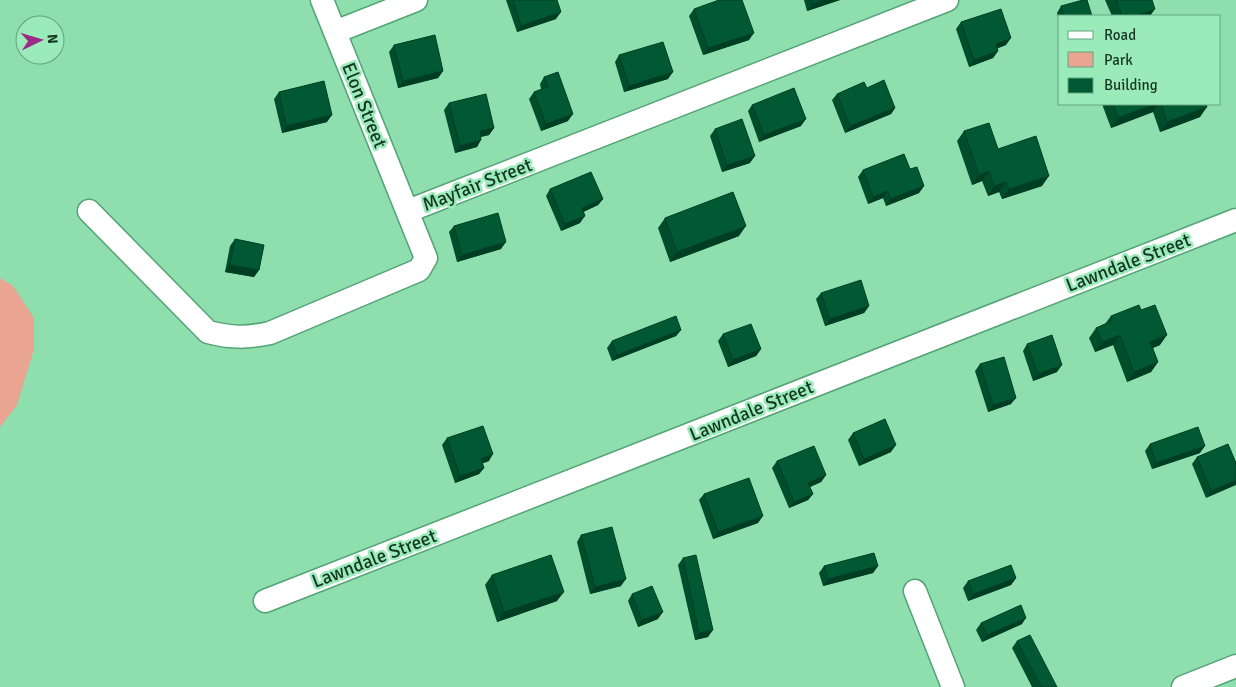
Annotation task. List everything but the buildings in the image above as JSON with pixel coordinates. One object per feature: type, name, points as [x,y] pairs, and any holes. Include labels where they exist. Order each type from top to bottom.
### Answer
[{"type":"street","name":"Elon Street","points":[[322,0],[408,210]]},
{"type":"street","points":[[335,32],[416,0]]},
{"type":"street","name":"Mayfair Street","points":[[89,211],[208,332],[228,338],[249,338],[270,333],[419,270],[426,258],[408,210],[947,0]]},
{"type":"street","name":"Lawndale Street","points":[[265,601],[1236,220]]},
{"type":"street","points":[[915,592],[953,687]]},
{"type":"street","points":[[1183,687],[1236,666]]},
{"type":"green space","points":[[0,278],[13,286],[34,318],[34,349],[17,405],[0,427]]}]
